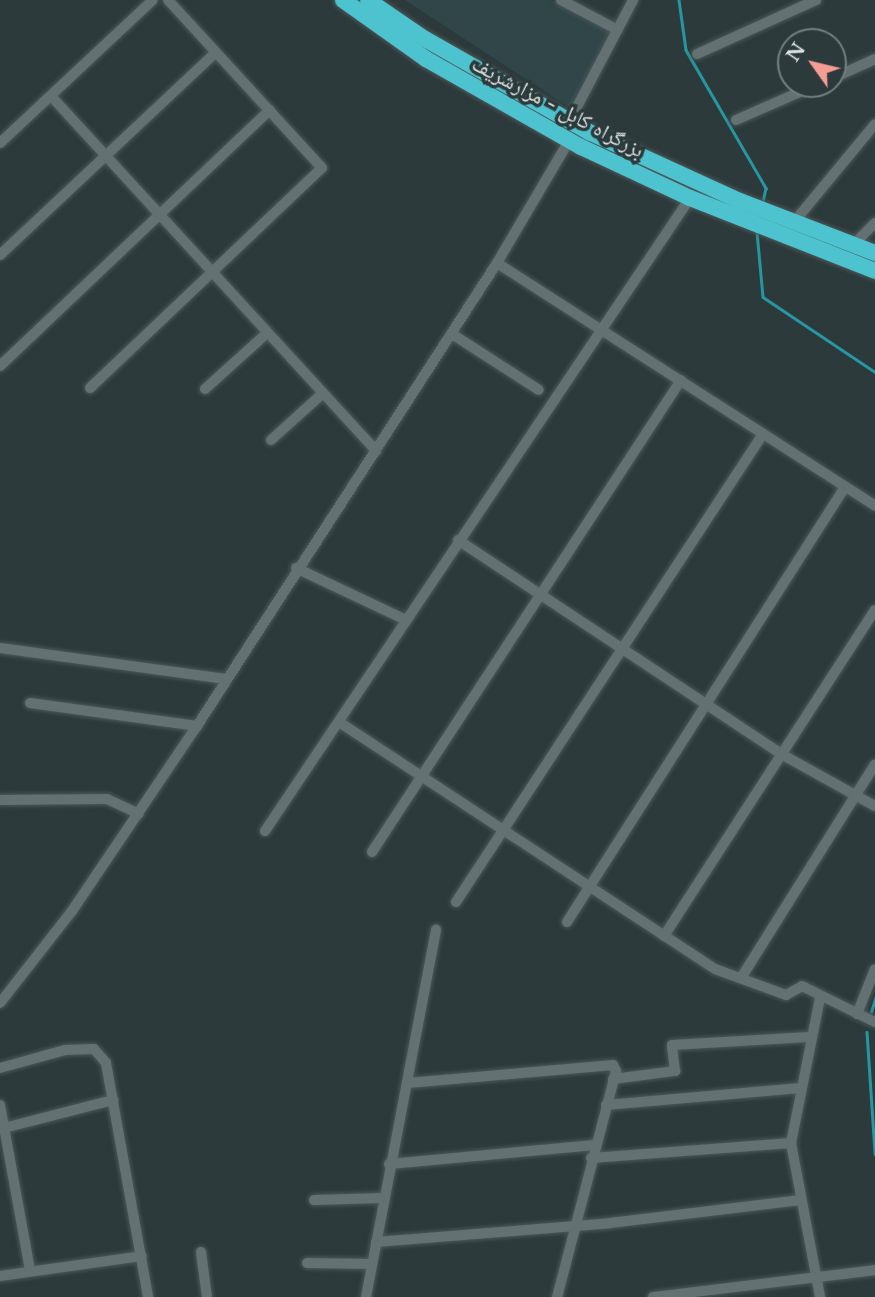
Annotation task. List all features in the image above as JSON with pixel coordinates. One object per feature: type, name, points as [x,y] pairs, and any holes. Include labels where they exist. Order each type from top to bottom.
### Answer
[{"type":"highway","name":"بزرگراه کابل - مزارشریف","points":[[356,2],[569,122],[688,178],[737,208]]},
{"type":"highway","name":"بزرگراه کابل - مزارشریف","points":[[356,2],[426,59],[575,144],[685,196],[737,208],[769,221]]},
{"type":"highway","points":[[575,144],[589,132]]},
{"type":"highway","points":[[685,196],[688,178]]},
{"type":"highway","points":[[769,221],[794,222],[875,253]]},
{"type":"highway","points":[[769,221],[875,271]]},
{"type":"street","points":[[0,143],[153,0]]},
{"type":"street","points":[[90,388],[214,275],[321,172],[270,110],[168,0]]},
{"type":"street","points":[[561,0],[618,30]]},
{"type":"street","points":[[569,122],[634,0]]},
{"type":"street","points":[[697,54],[816,0]]},
{"type":"street","points":[[0,255],[216,52]]},
{"type":"street","points":[[847,72],[875,59]]},
{"type":"street","points":[[52,97],[376,451]]},
{"type":"street","points":[[736,120],[786,98]]},
{"type":"street","points":[[0,366],[270,110]]},
{"type":"street","points":[[794,222],[874,127]]},
{"type":"street","points":[[0,1003],[72,911],[139,814],[296,568],[376,451],[575,144]]},
{"type":"street","points":[[265,831],[602,328],[685,196]]},
{"type":"street","points":[[853,245],[875,223]]},
{"type":"street","points":[[497,263],[602,328],[875,506]]},
{"type":"street","points":[[205,389],[267,333]]},
{"type":"street","points":[[452,334],[539,390]]},
{"type":"street","points":[[372,852],[537,596],[681,380]]},
{"type":"street","points":[[271,440],[323,393]]},
{"type":"street","points":[[456,902],[506,832],[763,434]]},
{"type":"street","points":[[567,922],[705,699],[845,487]]},
{"type":"street","points":[[458,540],[537,596],[705,699],[783,755],[875,806]]},
{"type":"street","points":[[296,568],[406,620]]},
{"type":"street","points":[[664,936],[875,610]]},
{"type":"street","points":[[0,648],[226,678]]},
{"type":"street","points":[[30,703],[197,726]]},
{"type":"street","points":[[339,722],[715,969],[786,995],[802,986],[820,998],[841,1002],[857,1014],[875,1022]]},
{"type":"street","points":[[741,978],[875,764]]},
{"type":"street","points":[[0,800],[107,800],[139,814]]},
{"type":"street","points":[[366,1297],[388,1164],[408,1083],[436,930]]},
{"type":"street","points":[[857,1014],[875,969]]},
{"type":"street","points":[[820,998],[809,1037],[791,1143],[799,1200],[820,1297]]},
{"type":"street","points":[[613,1079],[675,1071],[672,1045],[809,1037]]},
{"type":"street","points":[[0,1068],[65,1050],[94,1049],[106,1063],[148,1297]]},
{"type":"street","points":[[408,1083],[613,1065],[613,1079],[557,1297]]},
{"type":"street","points":[[606,1105],[800,1088]]},
{"type":"street","points":[[4,1128],[113,1100]]},
{"type":"street","points":[[0,1105],[30,1270]]},
{"type":"street","points":[[591,1158],[791,1143]]},
{"type":"street","points":[[388,1164],[595,1145]]},
{"type":"street","points":[[314,1200],[382,1198]]},
{"type":"street","points":[[376,1242],[799,1200]]},
{"type":"street","points":[[201,1252],[208,1297]]},
{"type":"street","points":[[0,1276],[142,1256]]},
{"type":"street","points":[[307,1263],[372,1264]]},
{"type":"street","points":[[653,1297],[875,1270]]},
{"type":"shaded area","points":[[405,0],[551,0],[613,28],[570,108]]},
{"type":"waterway","points":[[679,0],[686,50],[766,188],[763,202]]},
{"type":"waterway","points":[[757,232],[763,297],[875,372]]},
{"type":"waterway","points":[[871,1012],[875,999]]},
{"type":"waterway","points":[[867,1032],[875,1154]]}]
